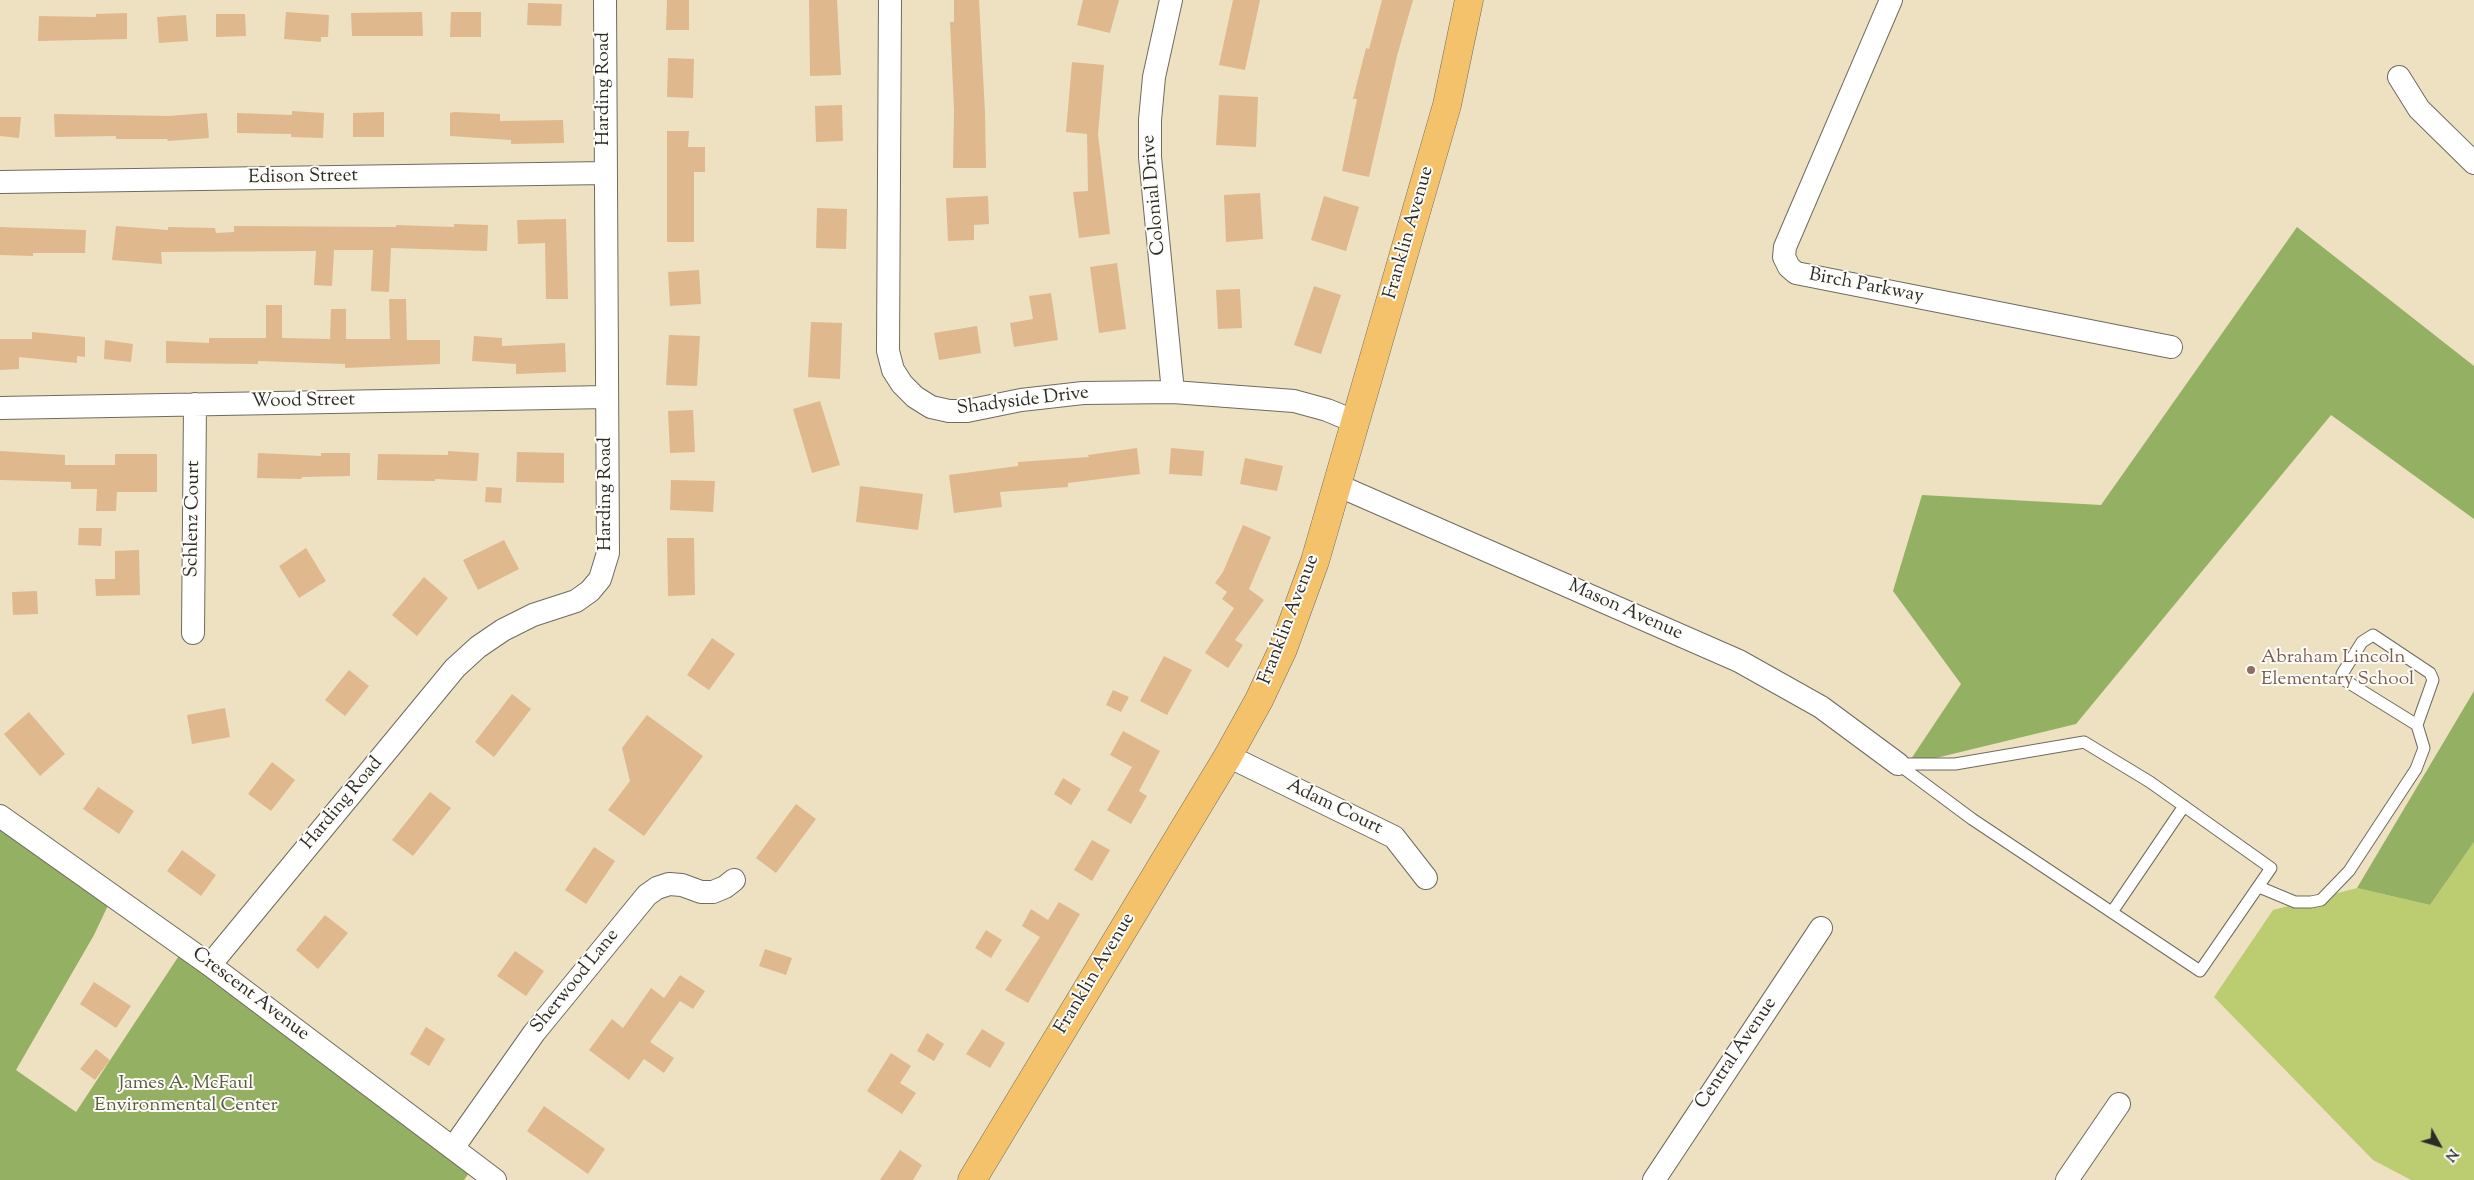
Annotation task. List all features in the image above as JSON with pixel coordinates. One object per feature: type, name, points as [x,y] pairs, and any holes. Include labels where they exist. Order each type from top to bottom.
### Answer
[{"type":"main road","name":"Franklin Avenue","points":[[972,1180],[1228,756],[1259,700],[1283,649],[1306,587],[1356,422],[1447,106],[1469,0]]},
{"type":"street","name":"Harding Road","points":[[210,965],[455,668],[478,647],[503,630],[533,615],[576,601],[590,591],[600,579],[608,553],[605,0]]},
{"type":"street","name":"Shadyside Drive","points":[[890,0],[888,351],[893,370],[914,397],[931,407],[949,411],[967,411],[1021,400],[1083,393],[1174,392],[1294,401],[1327,410],[1356,422]]},
{"type":"street","name":"Colonial Drive","points":[[1171,0],[1154,77],[1150,120],[1150,157],[1174,392]]},
{"type":"street","name":"Birch Parkway","points":[[1891,0],[1785,247],[1784,257],[1789,267],[1796,273],[2171,347]]},
{"type":"street","points":[[2399,77],[2419,109],[2474,163]]},
{"type":"street","name":"Edison Street","points":[[0,182],[606,173]]},
{"type":"street","name":"Wood Street","points":[[0,408],[607,397]]},
{"type":"street","name":"Schlenz Court","points":[[192,633],[195,404]]},
{"type":"street","name":"Mason Avenue","points":[[1336,484],[1738,661],[1821,707],[1898,764]]},
{"type":"street","name":"Adam Court","points":[[1228,756],[1394,837],[1426,878]]},
{"type":"street","name":"Crescent Avenue","points":[[0,816],[210,965],[495,1180]]},
{"type":"street","name":"Sherwood Lane","points":[[453,1148],[534,1033],[646,895],[657,888],[669,884],[682,885],[701,892],[713,892],[725,888],[734,880]]},
{"type":"street","name":"Central Avenue","points":[[1654,1180],[1821,928]]},
{"type":"street","points":[[2067,1180],[2119,1104]]},
{"type":"lane","points":[[2259,887],[2295,902],[2321,900],[2349,871],[2416,769],[2424,748],[2417,725],[2433,680],[2430,674],[2373,635],[2362,642],[2342,674],[2346,681],[2417,725]]},
{"type":"lane","points":[[2084,742],[2150,782],[2271,868],[2200,971],[1972,819],[1898,764],[1955,764],[2084,742]]},
{"type":"lane","points":[[2112,912],[2184,806]]},
{"type":"green space","points":[[2297,227],[2474,366],[2474,519],[2331,415],[2076,724],[1907,765],[1961,684],[1893,591],[1922,495],[2101,505]]},
{"type":"green space","points":[[2474,691],[2474,842],[2430,905],[2357,888]]},
{"type":"green space","name":"James A. McFaul Environmental Center","points":[[0,810],[112,897],[94,935],[16,1070],[76,1112],[188,942],[476,1163],[464,1180],[0,1180]]},
{"type":"green space","points":[[2474,842],[2474,1180],[2411,1180],[2373,1160],[2214,997],[2273,910],[2357,888],[2430,905]]},
{"type":"building","points":[[667,0],[689,0],[689,30],[666,30]]},
{"type":"building","points":[[809,0],[837,0],[841,75],[810,76]]},
{"type":"building","points":[[954,0],[979,0],[986,168],[953,168],[954,110],[950,22],[954,22]]},
{"type":"building","points":[[1083,0],[1119,0],[1110,33],[1077,25]]},
{"type":"building","points":[[1233,0],[1260,0],[1245,70],[1219,65]]},
{"type":"building","points":[[1382,0],[1413,0],[1397,56],[1369,177],[1342,171],[1357,99],[1353,99],[1366,48],[1369,49]]},
{"type":"building","points":[[528,3],[562,4],[561,26],[527,25]]},
{"type":"building","points":[[286,12],[329,15],[328,37],[321,37],[321,42],[284,39]]},
{"type":"building","points":[[422,12],[423,36],[352,36],[351,13]]},
{"type":"building","points":[[451,12],[481,12],[481,37],[450,37]]},
{"type":"building","points":[[127,13],[127,39],[38,41],[39,16],[96,17],[96,14]]},
{"type":"building","points":[[216,14],[245,14],[246,36],[216,37]]},
{"type":"building","points":[[186,15],[188,41],[159,43],[157,17]]},
{"type":"building","points":[[668,58],[694,59],[693,98],[667,97]]},
{"type":"building","points":[[1072,62],[1104,65],[1098,134],[1110,234],[1079,238],[1073,192],[1088,191],[1087,134],[1066,132]]},
{"type":"building","points":[[1219,95],[1258,97],[1256,147],[1216,145]]},
{"type":"building","points":[[842,105],[843,141],[816,142],[815,106]]},
{"type":"building","points":[[292,111],[324,113],[323,138],[291,137],[291,134],[237,133],[237,113],[292,115]]},
{"type":"building","points":[[384,112],[384,137],[353,137],[353,113]]},
{"type":"building","points":[[207,113],[209,138],[168,141],[167,139],[116,139],[116,136],[55,137],[54,114],[168,116]]},
{"type":"building","points":[[450,113],[500,114],[500,121],[563,120],[564,143],[511,144],[511,140],[450,136]]},
{"type":"building","points":[[0,117],[21,117],[19,138],[0,136]]},
{"type":"building","points":[[667,131],[689,131],[688,147],[705,147],[705,172],[694,172],[694,242],[667,242]]},
{"type":"building","points":[[1260,193],[1263,239],[1226,242],[1224,195]]},
{"type":"building","points":[[988,196],[989,224],[974,225],[974,240],[948,241],[946,198]]},
{"type":"building","points":[[1324,196],[1359,207],[1346,251],[1311,240]]},
{"type":"building","points":[[817,208],[847,209],[846,249],[816,248]]},
{"type":"building","points":[[566,219],[568,299],[546,299],[545,243],[518,244],[517,220]]},
{"type":"building","points":[[454,224],[488,225],[487,251],[391,248],[389,292],[371,291],[373,250],[334,250],[332,286],[314,285],[316,251],[161,252],[162,264],[112,260],[116,226],[168,230],[168,227],[215,228],[216,233],[234,232],[234,226],[396,227],[396,225],[454,227]]},
{"type":"building","points":[[0,227],[86,230],[85,253],[33,253],[33,256],[0,255]]},
{"type":"building","points":[[1117,263],[1126,329],[1099,333],[1090,267]]},
{"type":"building","points":[[699,270],[701,304],[670,306],[668,272]]},
{"type":"building","points":[[1314,286],[1341,295],[1321,354],[1294,345]]},
{"type":"building","points":[[1240,289],[1242,328],[1218,329],[1216,290]]},
{"type":"building","points":[[1051,293],[1058,340],[1014,347],[1010,323],[1033,319],[1029,296]]},
{"type":"building","points":[[389,299],[406,299],[407,340],[440,340],[440,364],[345,368],[345,364],[258,361],[258,364],[166,363],[166,341],[209,343],[209,338],[266,338],[266,305],[282,305],[282,338],[330,339],[331,309],[346,309],[346,339],[390,339]]},
{"type":"building","points":[[811,322],[842,323],[840,379],[808,377]]},
{"type":"building","points":[[977,326],[981,353],[939,360],[934,333]]},
{"type":"building","points":[[32,332],[85,337],[85,357],[77,356],[77,363],[19,357],[19,369],[0,370],[0,339],[32,339]]},
{"type":"building","points":[[669,335],[700,336],[697,386],[666,385]]},
{"type":"building","points":[[474,336],[502,338],[502,346],[565,343],[566,372],[516,374],[516,364],[472,361]]},
{"type":"building","points":[[105,340],[133,344],[131,362],[104,359]]},
{"type":"building","points":[[820,401],[840,465],[812,473],[793,409]]},
{"type":"building","points":[[693,410],[695,452],[670,453],[668,411]]},
{"type":"building","points":[[1137,448],[1140,474],[1068,483],[1068,487],[1000,492],[1002,507],[954,513],[949,475],[1018,466],[1018,462],[1089,457],[1088,455]]},
{"type":"building","points":[[1171,448],[1204,451],[1202,476],[1169,474]]},
{"type":"building","points":[[0,451],[65,455],[65,465],[115,465],[115,454],[157,454],[157,492],[117,492],[116,511],[96,511],[97,489],[71,489],[71,482],[0,480]]},
{"type":"building","points":[[448,451],[479,453],[477,481],[435,479],[435,481],[377,480],[378,454],[448,455]]},
{"type":"building","points":[[517,452],[564,453],[564,483],[516,482]]},
{"type":"building","points":[[258,453],[321,456],[321,453],[350,453],[350,476],[302,477],[301,479],[257,478]]},
{"type":"building","points":[[1245,458],[1283,466],[1277,491],[1240,484]]},
{"type":"building","points":[[671,480],[715,481],[713,512],[670,510]]},
{"type":"building","points":[[860,486],[923,494],[918,530],[856,522]]},
{"type":"building","points":[[486,487],[502,488],[501,503],[485,502]]},
{"type":"building","points":[[1243,525],[1271,537],[1249,589],[1264,600],[1235,640],[1243,645],[1228,668],[1205,653],[1234,608],[1222,599],[1227,592],[1215,583],[1223,572]]},
{"type":"building","points":[[79,528],[102,528],[101,546],[78,545]]},
{"type":"building","points":[[667,538],[694,538],[695,595],[668,596]]},
{"type":"building","points":[[504,540],[519,569],[478,590],[463,560]]},
{"type":"building","points":[[306,548],[326,581],[299,598],[279,566]]},
{"type":"building","points":[[139,550],[140,595],[96,596],[95,579],[115,579],[115,551]]},
{"type":"building","points":[[424,577],[448,598],[417,636],[392,615]]},
{"type":"building","points":[[37,591],[38,614],[13,615],[12,592]]},
{"type":"building","points":[[712,638],[735,654],[709,690],[687,675]]},
{"type":"building","points":[[1164,656],[1192,670],[1167,715],[1140,701]]},
{"type":"building","points":[[349,670],[369,686],[345,716],[325,700]]},
{"type":"building","points":[[1113,690],[1129,697],[1121,712],[1106,705]]},
{"type":"building","points":[[512,694],[531,709],[494,757],[475,742]]},
{"type":"building","points":[[225,708],[230,737],[192,744],[187,715]]},
{"type":"building","points":[[29,712],[65,754],[40,776],[4,734]]},
{"type":"building","points":[[647,715],[703,756],[644,836],[608,810],[630,781],[622,748]]},
{"type":"building","points":[[1123,731],[1160,751],[1139,791],[1147,796],[1131,824],[1107,810],[1132,767],[1110,755]]},
{"type":"building","points":[[272,762],[295,780],[271,811],[248,794]]},
{"type":"building","points":[[1063,778],[1081,789],[1071,805],[1054,794]]},
{"type":"building","points":[[98,787],[134,811],[119,834],[83,809]]},
{"type":"building","points":[[430,792],[451,808],[413,856],[392,840]]},
{"type":"building","points":[[796,804],[816,819],[776,873],[756,858]]},
{"type":"building","points":[[1092,840],[1110,850],[1092,881],[1074,870]]},
{"type":"building","points":[[594,847],[615,861],[586,904],[565,890]]},
{"type":"building","points":[[182,850],[216,875],[201,896],[167,871]]},
{"type":"building","points":[[1059,902],[1080,914],[1028,1003],[1005,990],[1040,937],[1022,926],[1031,909],[1048,920]]},
{"type":"building","points":[[325,915],[348,933],[318,969],[296,950]]},
{"type":"building","points":[[986,930],[1002,940],[991,958],[975,948]]},
{"type":"building","points":[[765,949],[792,958],[786,975],[759,966]]},
{"type":"building","points":[[515,951],[544,971],[526,996],[497,976]]},
{"type":"building","points":[[680,975],[705,991],[693,1009],[680,1001],[650,1042],[674,1058],[664,1073],[644,1059],[629,1080],[589,1050],[612,1019],[623,1028],[651,988],[664,998]]},
{"type":"building","points":[[94,982],[131,1006],[116,1028],[80,1004]]},
{"type":"building","points":[[426,1027],[445,1039],[429,1066],[410,1054]]},
{"type":"building","points":[[982,1029],[1005,1043],[990,1068],[966,1054]]},
{"type":"building","points":[[927,1033],[944,1044],[934,1061],[917,1051]]},
{"type":"building","points":[[96,1049],[110,1060],[95,1080],[80,1069]]},
{"type":"building","points":[[891,1053],[911,1066],[900,1083],[916,1093],[902,1114],[867,1091]]},
{"type":"building","points":[[544,1106],[605,1149],[588,1174],[527,1131]]},
{"type":"building","points":[[900,1150],[922,1165],[913,1180],[880,1180]]},
{"type":"place","name":"Abraham Lincoln Elementary School","points":[[2251,670]]}]
